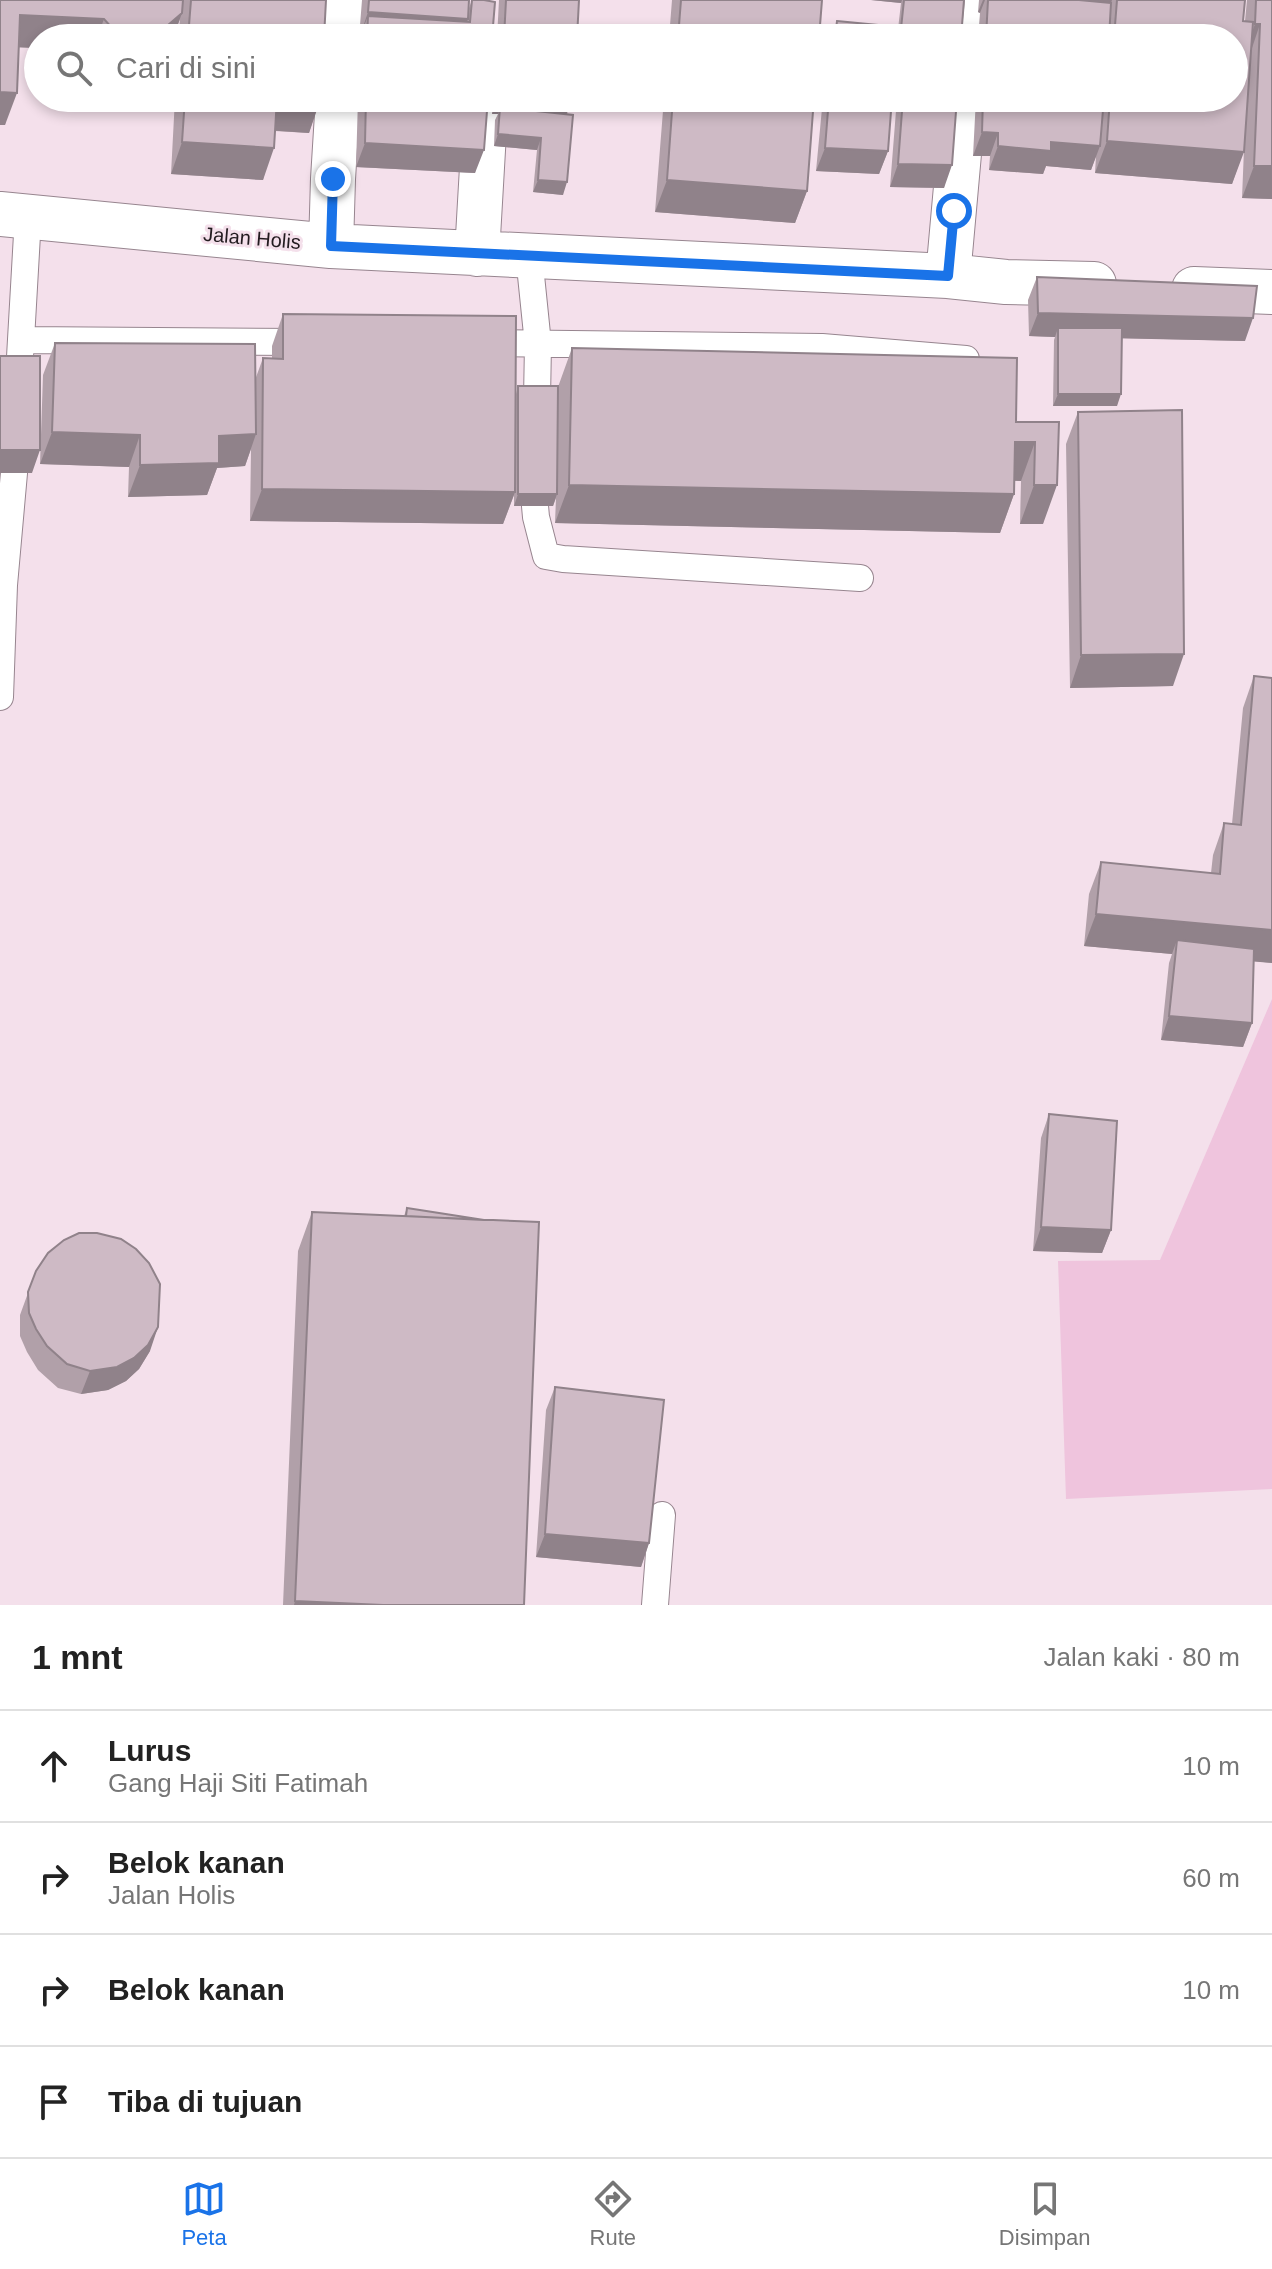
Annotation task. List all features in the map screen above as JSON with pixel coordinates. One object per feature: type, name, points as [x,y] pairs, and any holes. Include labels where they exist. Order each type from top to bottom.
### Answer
[{"type":"street","points":[[344,24],[346,0]]},
{"type":"street","points":[[970,24],[971,0]]},
{"type":"street","points":[[331,246],[337,112]]},
{"type":"street","points":[[477,254],[485,112]]},
{"type":"street","points":[[948,276],[963,112]]},
{"type":"street","name":"Jalan Holis","points":[[14,216],[331,246],[948,276],[1006,282],[1272,292]]},
{"type":"lane","points":[[14,216],[22,340],[19,380]]},
{"type":"lane","points":[[529,256],[538,344],[537,399]]},
{"type":"lane","points":[[22,340],[335,342]]},
{"type":"lane","points":[[460,343],[822,347],[989,361]]},
{"type":"lane","points":[[0,697],[4,585],[14,473]]},
{"type":"lane","points":[[535,506],[546,556],[860,578]]},
{"type":"lane","points":[[655,1605],[662,1515]]},
{"type":"shaded area","points":[[1272,999],[1272,1489],[1066,1499],[1058,1261],[1160,1260]]},
{"type":"building","points":[[0,0],[183,0],[182,13],[169,24],[108,24],[104,19],[20,15],[17,93],[0,92]]},
{"type":"building","points":[[191,0],[326,0],[325,24],[189,24]]},
{"type":"building","points":[[369,0],[469,0],[468,19],[368,12]]},
{"type":"building","points":[[472,0],[495,2],[493,24],[368,24],[368,16],[470,22]]},
{"type":"building","points":[[506,0],[579,0],[578,24],[505,24]]},
{"type":"building","points":[[681,0],[822,0],[820,24],[679,24]]},
{"type":"building","points":[[904,0],[964,0],[962,24],[901,24]]},
{"type":"building","points":[[988,0],[1111,3],[1110,24],[987,24]]},
{"type":"building","points":[[1117,0],[1245,0],[1243,21],[1253,22],[1248,94],[1248,24],[1115,24]]},
{"type":"building","points":[[1256,0],[1272,0],[1272,166],[1254,166],[1260,24],[1255,24]]},
{"type":"building","points":[[837,21],[868,24],[837,24]]},
{"type":"building","points":[[184,112],[276,112],[274,148],[182,142]]},
{"type":"building","points":[[366,112],[487,112],[484,150],[365,143]]},
{"type":"building","points":[[500,112],[573,115],[567,182],[538,180],[541,138],[498,134]]},
{"type":"building","points":[[672,112],[813,112],[807,191],[667,180]]},
{"type":"building","points":[[828,112],[891,112],[888,151],[825,148]]},
{"type":"building","points":[[902,112],[956,112],[952,165],[898,164]]},
{"type":"building","points":[[983,112],[1103,112],[1100,146],[1051,142],[1051,151],[998,146],[998,133],[982,132]]},
{"type":"building","points":[[1109,112],[1247,112],[1244,152],[1107,141]]},
{"type":"building","points":[[1037,277],[1257,286],[1253,318],[1038,313]]},
{"type":"building","points":[[283,314],[516,316],[515,492],[262,489],[263,358],[283,359]]},
{"type":"building","points":[[1058,328],[1122,328],[1121,394],[1058,394]]},
{"type":"building","points":[[55,343],[255,344],[256,434],[219,436],[219,463],[140,465],[140,435],[52,432]]},
{"type":"building","points":[[572,348],[1017,358],[1016,422],[1059,422],[1057,485],[1034,485],[1035,442],[1015,442],[1014,494],[569,485]]},
{"type":"building","points":[[0,356],[40,356],[40,450],[0,450]]},
{"type":"building","points":[[518,386],[558,386],[557,494],[518,494]]},
{"type":"building","points":[[1182,410],[1184,654],[1081,655],[1078,412]]},
{"type":"building","points":[[1254,676],[1272,678],[1272,930],[1096,914],[1101,862],[1220,874],[1224,823],[1241,825]]},
{"type":"building","points":[[1177,940],[1254,949],[1252,1023],[1169,1016]]},
{"type":"building","points":[[1049,1114],[1117,1121],[1111,1230],[1041,1227]]},
{"type":"building","points":[[407,1208],[484,1220],[406,1216]]},
{"type":"building","points":[[312,1212],[539,1222],[524,1605],[383,1605],[295,1601]]},
{"type":"building","points":[[79,1233],[97,1233],[121,1239],[149,1263],[160,1284],[158,1327],[148,1345],[134,1358],[117,1367],[90,1371],[67,1364],[47,1346],[29,1313],[28,1292],[36,1271],[48,1253]]},
{"type":"building","points":[[555,1387],[664,1400],[649,1543],[545,1534]]},
{"type":"route","points":[[333,179],[331,246],[477,254],[948,276],[954,211]]}]
